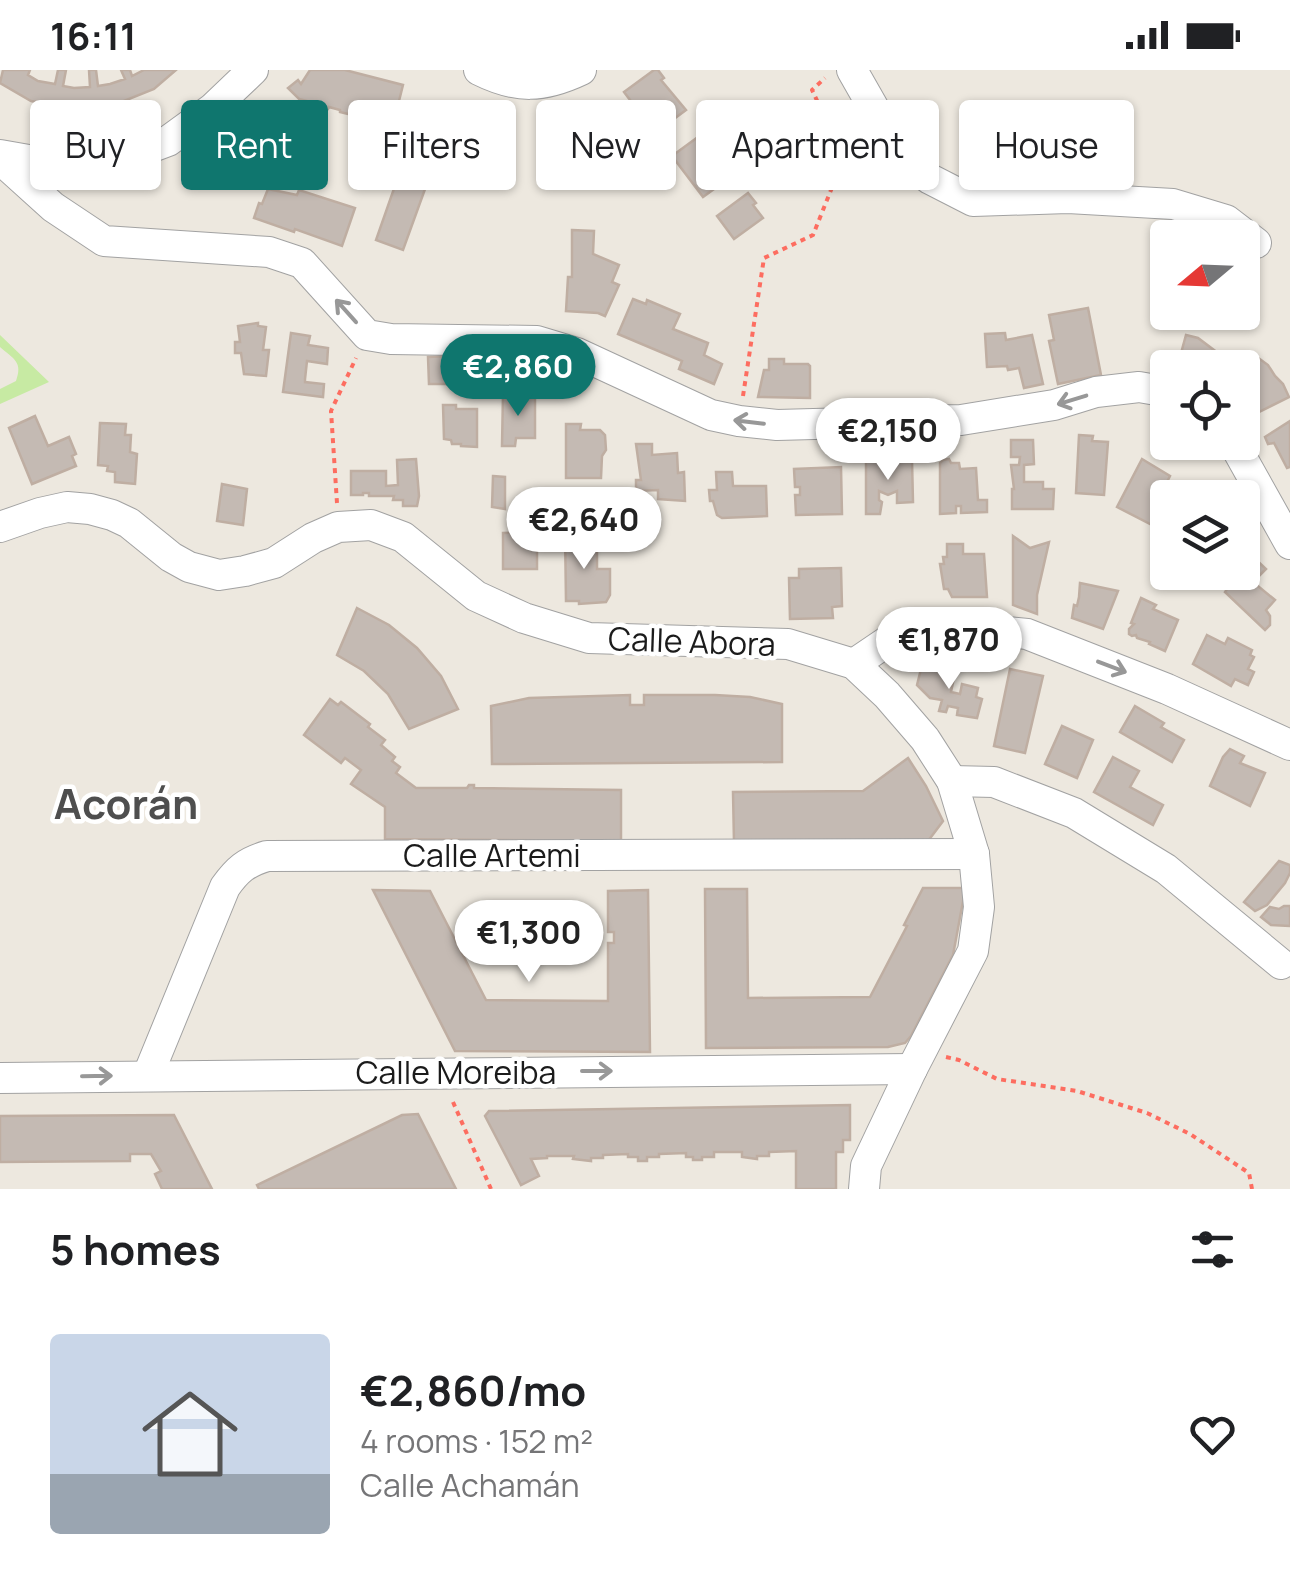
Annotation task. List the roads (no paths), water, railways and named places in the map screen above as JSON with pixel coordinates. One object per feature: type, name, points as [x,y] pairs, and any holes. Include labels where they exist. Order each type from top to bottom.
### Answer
[{"type":"street","points":[[0,157],[99,167],[168,141],[254,70]]},
{"type":"street","points":[[480,70],[502,81],[527,83],[555,82],[581,70]]},
{"type":"street","points":[[842,72],[911,165],[974,201],[1068,198],[1173,204],[1226,220]]},
{"type":"street","points":[[0,157],[53,207],[104,241],[269,252],[302,263],[368,335],[392,340],[537,341],[578,353],[711,415],[739,421],[778,425],[962,420],[1054,405],[1096,392],[1150,389]]},
{"type":"street","points":[[1243,460],[1290,544]]},
{"type":"street","name":"Calle Abora","points":[[0,527],[67,507],[90,509],[129,524],[190,567],[219,574],[245,572],[274,563],[312,538],[338,527],[371,525],[403,537],[476,596],[524,618],[590,638],[788,644],[854,664],[925,739],[952,781],[974,854],[979,907],[972,951],[866,1166],[864,1189]]},
{"type":"street","points":[[854,664],[886,643],[918,630],[973,628],[1027,634],[1167,688],[1290,745]]},
{"type":"street","points":[[952,781],[994,782],[1074,813],[1166,869],[1280,964]]},
{"type":"street","name":"Calle Artemi","points":[[148,1075],[225,887],[237,870],[266,856],[974,854]]},
{"type":"street","name":"Calle Moreiba","points":[[0,1078],[916,1060]]},
{"type":"district","name":"Acorán","points":[[126,803]]}]
